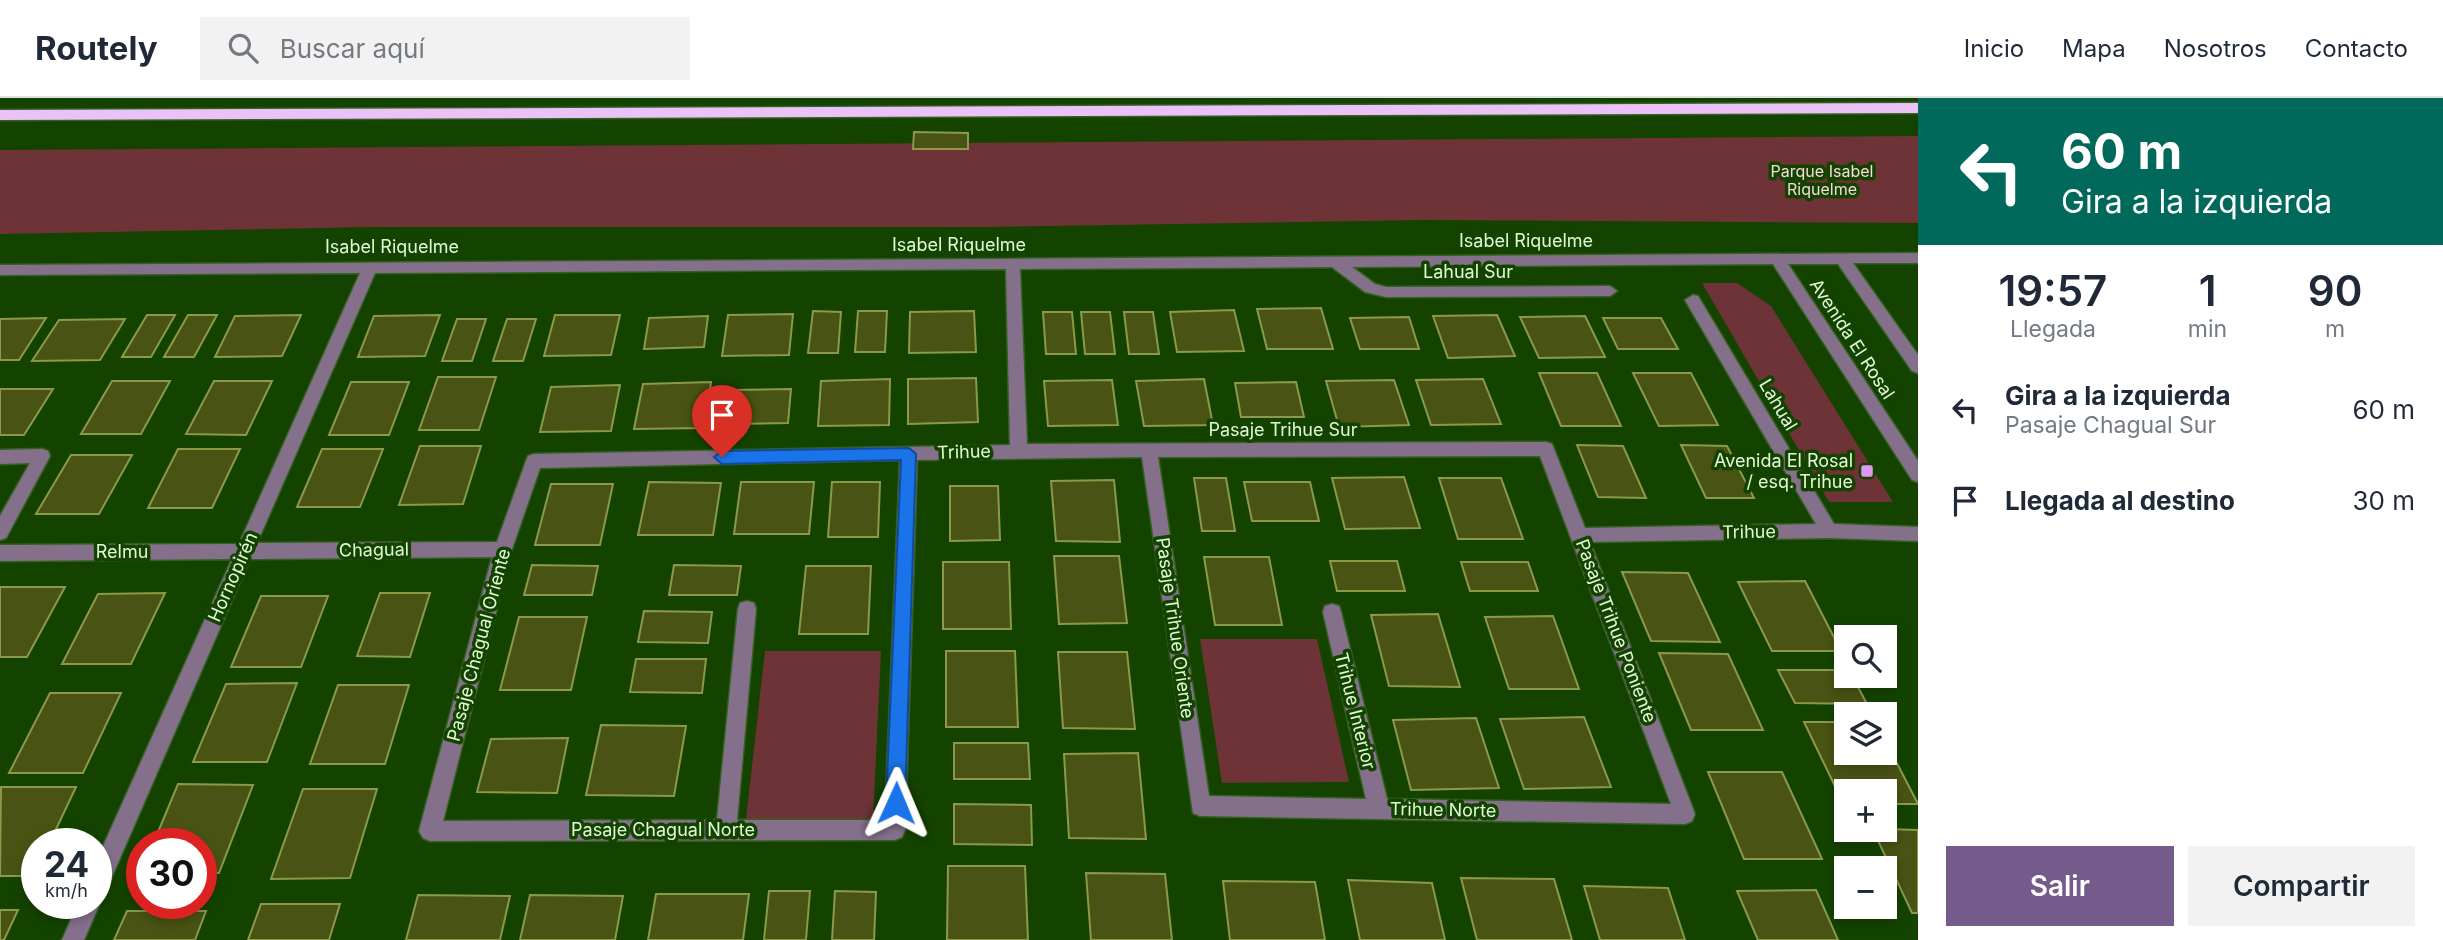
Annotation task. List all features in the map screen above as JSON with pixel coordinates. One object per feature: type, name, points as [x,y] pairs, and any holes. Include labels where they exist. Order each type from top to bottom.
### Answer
[{"type":"highway","points":[[0,115],[1918,108]]},
{"type":"street","name":"Isabel Riquelme","points":[[0,270],[1918,258]]},
{"type":"street","name":"Avenida El Rosal","points":[[1777,259],[1918,475]]},
{"type":"street","name":"Avenida El Rosal","points":[[1842,259],[1918,367]]},
{"type":"street","name":"Lahual Sur","points":[[1336,261],[1370,288],[1386,292],[1609,291]]},
{"type":"street","points":[[1013,264],[1019,451]]},
{"type":"street","name":"Hornopirén","points":[[112,851],[370,267]]},
{"type":"street","name":"Lahual","points":[[1693,300],[1829,531]]},
{"type":"street","name":"Pasaje Trihue Sur","points":[[1019,451],[1546,449]]},
{"type":"street","name":"Pasaje Trihue Poniente","points":[[1546,449],[1685,814]]},
{"type":"street","name":"Pasaje Trihue Oriente","points":[[1149,450],[1200,806]]},
{"type":"street","name":"Trihue","points":[[534,461],[1019,451]]},
{"type":"street","name":"Pasaje Chagual Norte","points":[[430,831],[895,830],[909,454]]},
{"type":"street","points":[[0,457],[42,456],[0,533]]},
{"type":"street","name":"Pasaje Chagual Oriente","points":[[430,831],[503,549],[534,461]]},
{"type":"street","name":"Trihue","points":[[1580,535],[1829,531],[1918,534]]},
{"type":"street","name":"Chagual","points":[[244,552],[503,549]]},
{"type":"street","name":"Relmu","points":[[0,553],[244,552]]},
{"type":"street","points":[[726,830],[747,609]]},
{"type":"street","name":"Trihue Interior","points":[[1332,612],[1379,809]]},
{"type":"street","name":"Trihue Norte","points":[[1200,806],[1685,814]]},
{"type":"street","points":[[73,940],[82,919]]},
{"type":"green space","name":"Parque Isabel Riquelme","points":[[1918,136],[1918,223],[1424,220],[988,227],[371,227],[0,234],[0,150]]},
{"type":"green space","points":[[1702,283],[1737,283],[1771,306],[1893,502],[1829,502]]},
{"type":"green space","points":[[1200,639],[1317,639],[1349,782],[1222,783]]},
{"type":"green space","points":[[765,651],[881,651],[873,819],[746,819]]},
{"type":"building","points":[[914,132],[968,133],[968,149],[913,149]]},
{"type":"building","points":[[1321,308],[1333,349],[1267,349],[1257,309]]},
{"type":"building","points":[[1234,310],[1244,351],[1177,352],[1170,312]]},
{"type":"building","points":[[813,311],[841,312],[838,353],[808,353]]},
{"type":"building","points":[[858,311],[887,311],[885,352],[855,352]]},
{"type":"building","points":[[974,311],[976,352],[909,353],[910,312]]},
{"type":"building","points":[[1043,312],[1072,312],[1076,354],[1046,354]]},
{"type":"building","points":[[1081,312],[1110,312],[1115,354],[1085,354]]},
{"type":"building","points":[[1124,312],[1153,312],[1159,354],[1129,354]]},
{"type":"building","points":[[793,314],[789,355],[722,356],[728,315]]},
{"type":"building","points":[[147,315],[175,315],[151,357],[122,357]]},
{"type":"building","points":[[188,315],[217,315],[194,357],[164,357]]},
{"type":"building","points":[[301,315],[282,356],[215,357],[235,316]]},
{"type":"building","points":[[440,315],[425,356],[358,357],[374,316]]},
{"type":"building","points":[[555,315],[620,315],[611,355],[544,356]]},
{"type":"building","points":[[1497,315],[1515,356],[1448,358],[1433,316]]},
{"type":"building","points":[[708,316],[704,347],[644,349],[649,318]]},
{"type":"building","points":[[1585,316],[1605,357],[1539,358],[1520,317]]},
{"type":"building","points":[[1409,317],[1419,349],[1360,349],[1350,318]]},
{"type":"building","points":[[46,318],[19,360],[0,360],[0,319]]},
{"type":"building","points":[[1603,318],[1661,318],[1678,349],[1618,349]]},
{"type":"building","points":[[125,319],[100,360],[32,361],[59,320]]},
{"type":"building","points":[[457,319],[486,319],[472,361],[442,361]]},
{"type":"building","points":[[507,319],[536,319],[523,361],[493,361]]},
{"type":"building","points":[[1539,373],[1597,373],[1621,426],[1561,426]]},
{"type":"building","points":[[1633,373],[1691,373],[1718,425],[1659,426]]},
{"type":"building","points":[[438,377],[496,377],[479,430],[419,430]]},
{"type":"building","points":[[976,378],[978,422],[908,424],[908,379]]},
{"type":"building","points":[[890,379],[889,425],[818,426],[821,381]]},
{"type":"building","points":[[1204,379],[1213,425],[1144,426],[1136,381]]},
{"type":"building","points":[[1483,379],[1501,424],[1431,425],[1416,380]]},
{"type":"building","points":[[1112,380],[1118,425],[1048,426],[1044,381]]},
{"type":"building","points":[[1394,380],[1409,425],[1339,427],[1326,381]]},
{"type":"building","points":[[112,381],[170,381],[141,434],[81,434]]},
{"type":"building","points":[[214,381],[272,381],[246,435],[186,434]]},
{"type":"building","points":[[351,382],[409,382],[389,435],[329,435]]},
{"type":"building","points":[[711,382],[705,428],[634,429],[643,384]]},
{"type":"building","points":[[1296,382],[1304,417],[1241,417],[1235,383]]},
{"type":"building","points":[[620,385],[611,431],[540,432],[551,387]]},
{"type":"building","points":[[0,389],[53,389],[24,435],[0,435]]},
{"type":"building","points":[[791,389],[788,423],[725,424],[729,390]]},
{"type":"building","points":[[1577,445],[1623,446],[1646,498],[1598,497]]},
{"type":"building","points":[[1681,445],[1727,446],[1754,498],[1706,498]]},
{"type":"building","points":[[420,446],[481,446],[463,504],[399,505]]},
{"type":"building","points":[[178,449],[240,449],[212,508],[148,508]]},
{"type":"building","points":[[322,449],[383,449],[360,507],[297,507]]},
{"type":"building","points":[[71,455],[132,455],[99,514],[36,514]]},
{"type":"building","points":[[1404,477],[1420,528],[1345,529],[1332,478]]},
{"type":"building","points":[[1194,478],[1226,478],[1235,531],[1202,531]]},
{"type":"building","points":[[1439,478],[1501,478],[1523,539],[1458,539]]},
{"type":"building","points":[[1114,480],[1120,542],[1056,541],[1051,481]]},
{"type":"building","points":[[649,482],[721,483],[713,535],[638,535]]},
{"type":"building","points":[[741,482],[814,482],[809,534],[734,534]]},
{"type":"building","points":[[832,482],[880,482],[878,537],[828,537]]},
{"type":"building","points":[[1244,482],[1310,482],[1319,521],[1252,521]]},
{"type":"building","points":[[551,484],[613,484],[600,545],[535,545]]},
{"type":"building","points":[[950,486],[998,486],[1000,540],[950,541]]},
{"type":"building","points":[[1054,556],[1119,556],[1127,623],[1059,624]]},
{"type":"building","points":[[1204,557],[1269,557],[1282,625],[1215,625]]},
{"type":"building","points":[[1330,561],[1397,561],[1405,591],[1337,591]]},
{"type":"building","points":[[943,562],[1009,562],[1011,629],[943,629]]},
{"type":"building","points":[[1461,562],[1528,562],[1538,591],[1470,591]]},
{"type":"building","points":[[532,565],[598,566],[592,595],[524,595]]},
{"type":"building","points":[[674,565],[741,566],[737,595],[669,595]]},
{"type":"building","points":[[806,566],[871,566],[868,634],[799,634]]},
{"type":"building","points":[[1622,572],[1688,573],[1720,642],[1651,641]]},
{"type":"building","points":[[1805,581],[1834,637],[1834,651],[1772,651],[1738,582]]},
{"type":"building","points":[[0,587],[65,587],[27,657],[0,657]]},
{"type":"building","points":[[165,593],[131,664],[62,664],[98,594]]},
{"type":"building","points":[[380,593],[430,593],[410,657],[357,656]]},
{"type":"building","points":[[261,596],[328,596],[301,667],[231,667]]},
{"type":"building","points":[[644,611],[712,612],[708,643],[638,642]]},
{"type":"building","points":[[1438,614],[1460,687],[1389,686],[1371,615]]},
{"type":"building","points":[[1553,616],[1579,689],[1509,689],[1485,617]]},
{"type":"building","points":[[519,617],[587,617],[571,690],[500,690]]},
{"type":"building","points":[[946,651],[1015,651],[1018,727],[946,727]]},
{"type":"building","points":[[1058,652],[1127,652],[1135,729],[1063,728]]},
{"type":"building","points":[[1659,653],[1728,654],[1763,730],[1691,730]]},
{"type":"building","points":[[636,659],[706,659],[702,693],[630,692]]},
{"type":"building","points":[[1778,670],[1834,670],[1834,688],[1858,688],[1866,702],[1834,704],[1795,703]]},
{"type":"building","points":[[297,683],[267,762],[193,762],[226,684]]},
{"type":"building","points":[[338,685],[409,685],[385,764],[310,764]]},
{"type":"building","points":[[50,693],[121,693],[83,773],[9,773]]},
{"type":"building","points":[[1584,717],[1611,787],[1524,789],[1500,719]]},
{"type":"building","points":[[1476,718],[1499,788],[1411,790],[1393,720]]},
{"type":"building","points":[[1804,722],[1834,722],[1834,765],[1897,763],[1918,804],[1897,804],[1897,779],[1834,779],[1834,784]]},
{"type":"building","points":[[601,725],[686,726],[674,796],[586,795]]},
{"type":"building","points":[[568,738],[557,793],[477,792],[491,739]]},
{"type":"building","points":[[954,743],[1028,743],[1030,779],[954,779]]},
{"type":"building","points":[[1138,753],[1146,839],[1069,838],[1064,754]]},
{"type":"building","points":[[1708,772],[1782,772],[1822,859],[1744,859]]},
{"type":"building","points":[[178,784],[253,785],[219,873],[217,828],[160,828]]},
{"type":"building","points":[[1,787],[76,787],[57,828],[21,828],[21,876],[0,876]]},
{"type":"building","points":[[303,789],[377,789],[350,878],[271,879]]},
{"type":"building","points":[[954,804],[1031,805],[1032,845],[954,844]]},
{"type":"building","points":[[1897,829],[1918,830],[1918,913],[1912,913],[1897,881],[1897,856],[1885,856],[1879,842],[1897,842]]},
{"type":"building","points":[[948,866],[1025,866],[1028,940],[947,940]]},
{"type":"building","points":[[1086,873],[1165,874],[1172,940],[1091,940]]},
{"type":"building","points":[[1461,878],[1554,879],[1572,940],[1477,940]]},
{"type":"building","points":[[1348,880],[1432,883],[1445,940],[1360,940]]},
{"type":"building","points":[[1223,881],[1315,882],[1325,940],[1230,940]]},
{"type":"building","points":[[1584,886],[1668,888],[1685,940],[1600,940]]},
{"type":"building","points":[[1816,890],[1838,940],[1758,940],[1737,891]]},
{"type":"building","points":[[769,891],[810,891],[806,940],[764,940]]},
{"type":"building","points":[[835,891],[876,892],[874,940],[832,940]]},
{"type":"building","points":[[656,894],[749,894],[743,940],[648,940]]},
{"type":"building","points":[[418,895],[510,896],[500,940],[406,940]]},
{"type":"building","points":[[530,895],[623,896],[615,940],[520,940]]},
{"type":"building","points":[[261,904],[340,904],[329,940],[248,940]]},
{"type":"building","points":[[0,910],[18,910],[4,940],[0,940]]},
{"type":"building","points":[[126,913],[126,919],[203,919],[195,940],[114,940]]},
{"type":"place","name":"Avenida El Rosal / esq. Trihue","points":[[1867,471]]},
{"type":"route","points":[[722,457],[909,454],[896,803]]}]
